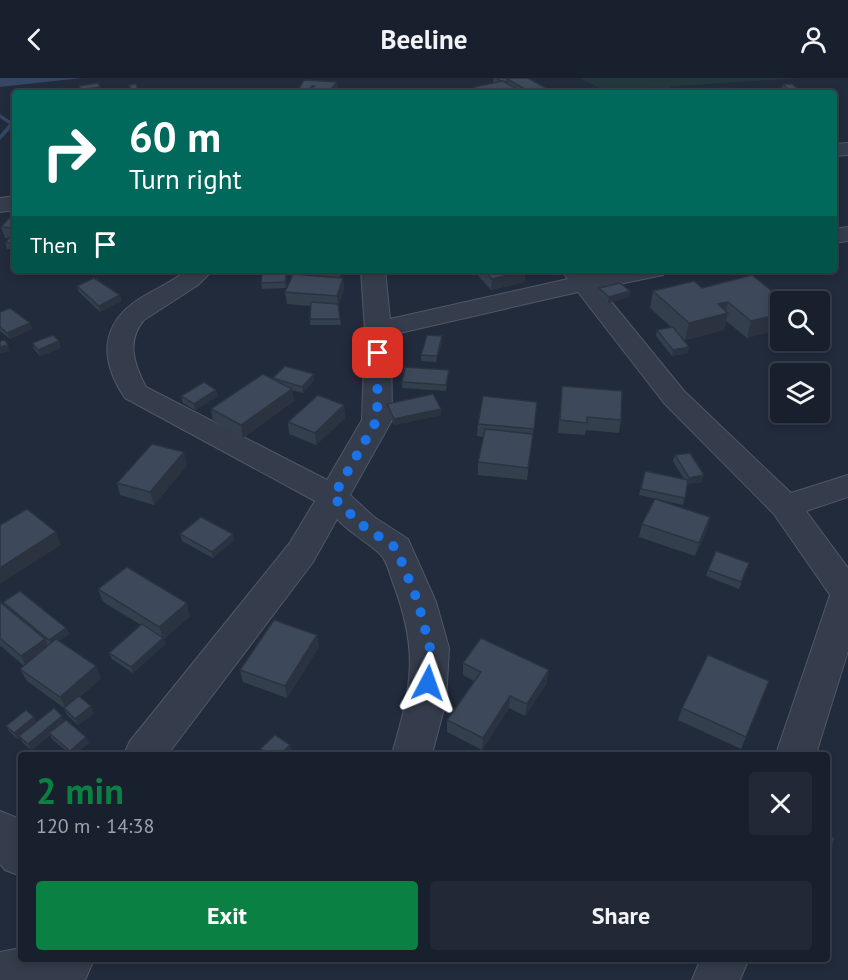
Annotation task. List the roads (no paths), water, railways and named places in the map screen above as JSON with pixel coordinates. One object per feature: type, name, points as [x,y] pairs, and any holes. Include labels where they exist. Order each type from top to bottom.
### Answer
[{"type":"street","points":[[196,273],[137,310],[121,334],[120,359],[135,392],[333,497],[362,525],[396,548],[418,602],[430,648],[427,701],[413,752]]},
{"type":"street","points":[[146,752],[301,553],[377,420],[378,330],[373,273]]},
{"type":"street","points":[[378,330],[579,276],[617,273]]},
{"type":"street","points":[[579,276],[674,397],[786,506],[848,594],[797,752]]},
{"type":"street","points":[[786,506],[848,486]]},
{"type":"street","points":[[0,831],[18,852]]},
{"type":"street","points":[[716,980],[723,962]]},
{"type":"street","points":[[0,976],[73,967]]},
{"type":"water","points":[[0,78],[82,78],[0,87]]},
{"type":"waterway","points":[[0,116],[12,124],[0,138]]}]
